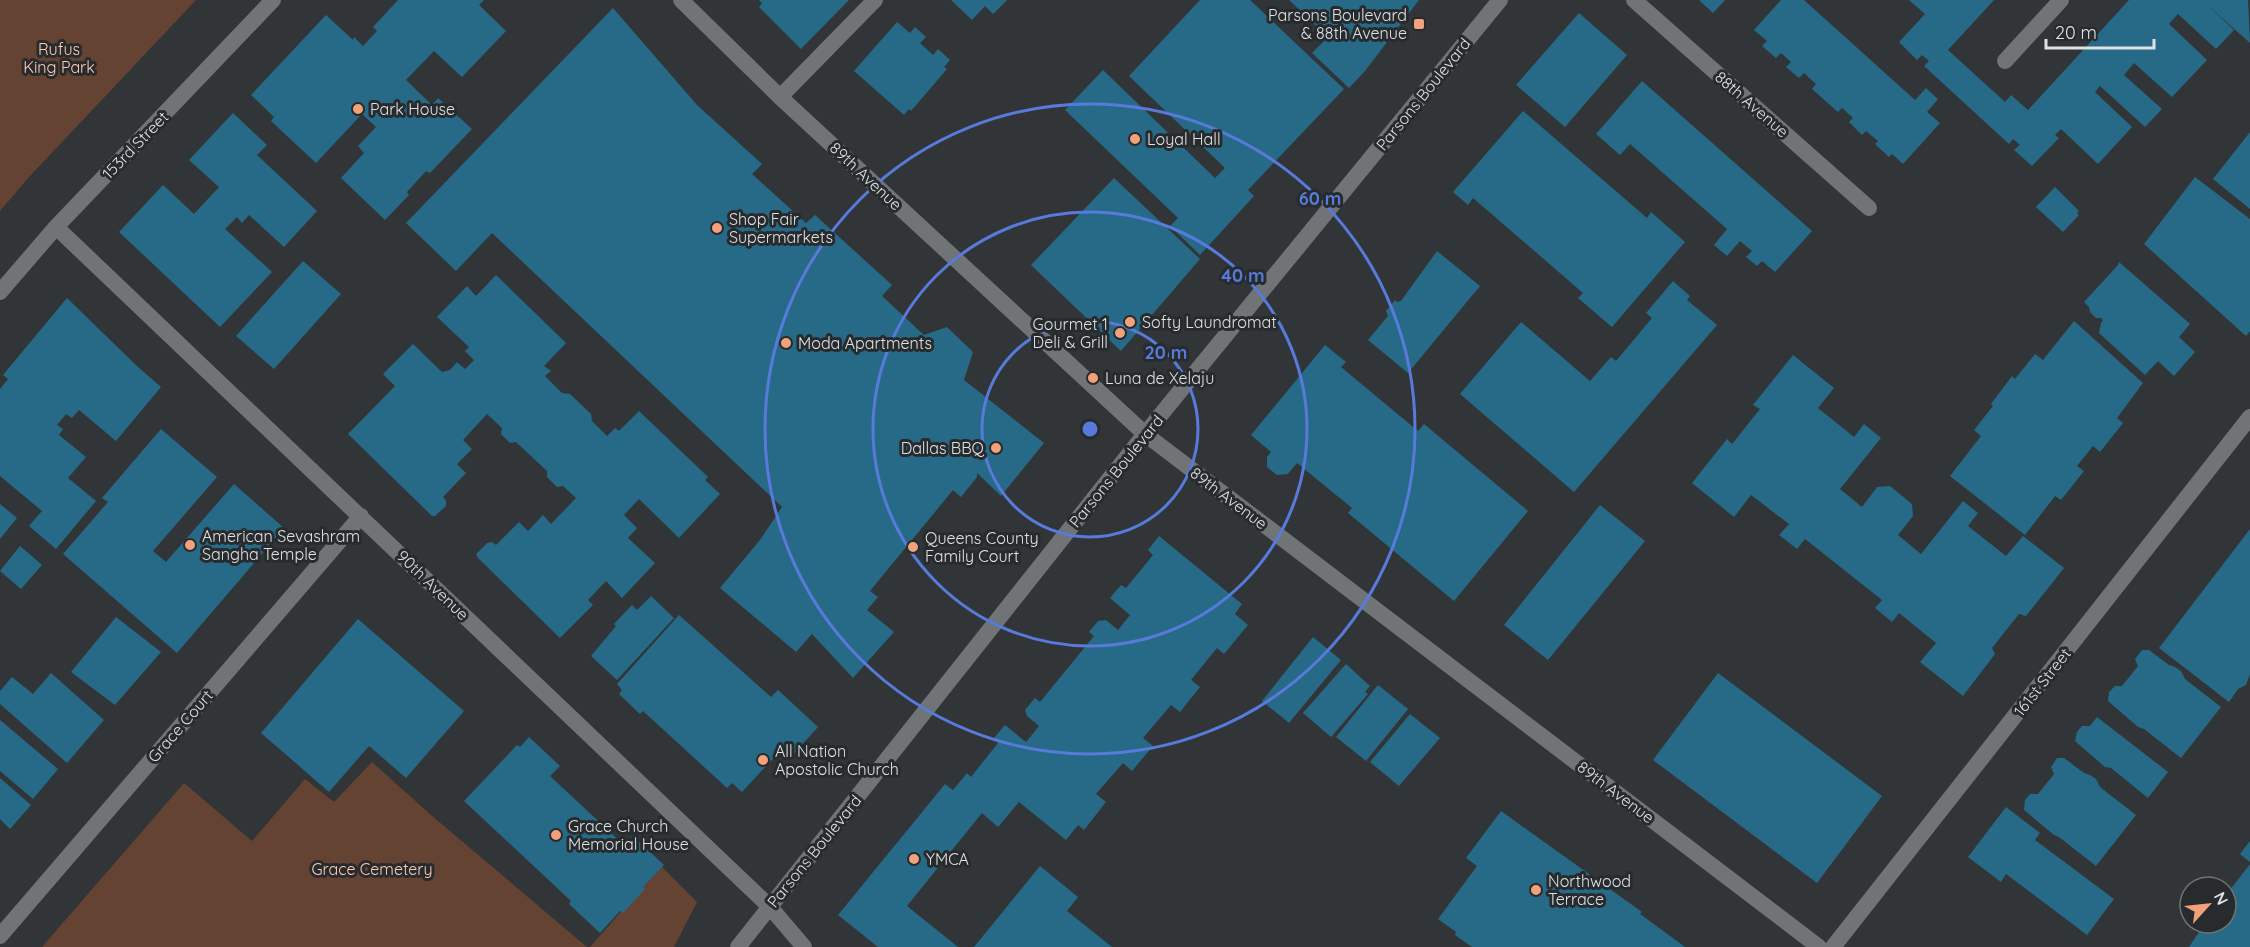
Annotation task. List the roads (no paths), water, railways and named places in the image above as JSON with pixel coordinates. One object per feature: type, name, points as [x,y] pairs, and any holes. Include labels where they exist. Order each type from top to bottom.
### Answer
[{"type":"street","name":"153rd Street","points":[[0,292],[56,227],[273,0]]},
{"type":"street","name":"89th Avenue","points":[[681,0],[780,97],[1145,434],[1819,947]]},
{"type":"street","points":[[780,97],[875,0]]},
{"type":"street","name":"Parsons Boulevard","points":[[738,947],[1145,434],[1500,0]]},
{"type":"street","name":"88th Avenue","points":[[1634,0],[1869,208]]},
{"type":"street","points":[[2005,61],[2061,0]]},
{"type":"street","name":"90th Avenue","points":[[56,227],[770,907],[804,947]]},
{"type":"street","name":"161st Street","points":[[1833,947],[2250,417]]},
{"type":"street","name":"Grace Court","points":[[0,936],[361,516]]},
{"type":"place","name":"Parsons Boulevard & 88th Avenue","points":[[1419,24]]},
{"type":"place","name":"Park House","points":[[358,109]]},
{"type":"place","name":"Loyal Hall","points":[[1135,139]]},
{"type":"place","name":"Shop Fair Supermarkets","points":[[717,228]]},
{"type":"place","name":"Softy Laundromat","points":[[1130,322]]},
{"type":"place","name":"Gourmet 1 Deli & Grill","points":[[1120,333]]},
{"type":"place","name":"Moda Apartments","points":[[786,343]]},
{"type":"place","name":"Luna de Xelaju","points":[[1093,378]]},
{"type":"place","name":"Dallas BBQ","points":[[996,448]]},
{"type":"place","name":"American Sevashram Sangha Temple","points":[[190,545]]},
{"type":"place","name":"Queens County Family Court","points":[[913,547]]},
{"type":"place","name":"All Nation Apostolic Church","points":[[763,760]]},
{"type":"place","name":"Grace Church Memorial House","points":[[556,835]]},
{"type":"place","name":"YMCA","points":[[914,859]]},
{"type":"place","name":"Northwood Terrace","points":[[1536,890]]},
{"type":"park label","name":"Rufus King Park","points":[[59,58]]},
{"type":"park label","name":"Grace Cemetery","points":[[372,869]]}]
